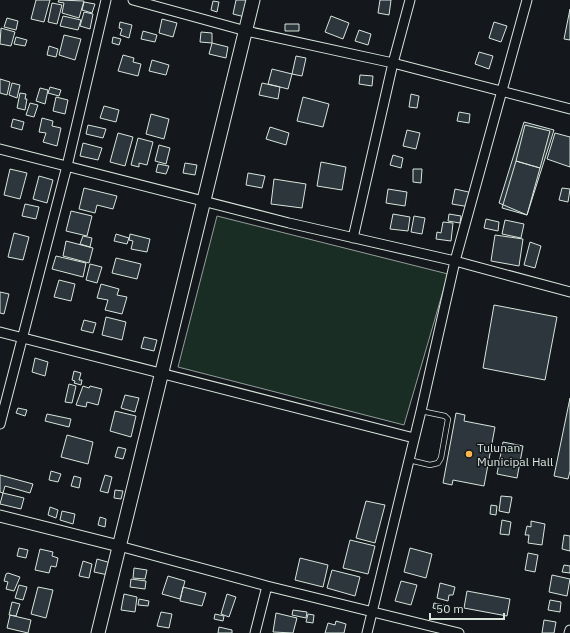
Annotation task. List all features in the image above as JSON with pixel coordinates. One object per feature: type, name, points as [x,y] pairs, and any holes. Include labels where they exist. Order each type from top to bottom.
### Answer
[{"type":"main road","points":[[98,633],[253,0]]},
{"type":"street","points":[[0,424],[67,166],[106,0]]},
{"type":"street","points":[[133,0],[246,30],[392,63],[570,109]]},
{"type":"street","points":[[353,238],[392,63],[410,0]]},
{"type":"street","points":[[367,633],[371,611],[421,411],[455,261],[527,0]]},
{"type":"street","points":[[0,149],[353,238],[455,261],[570,292]]},
{"type":"street","points":[[0,332],[414,438]]},
{"type":"street","points":[[0,516],[267,586],[459,633]]},
{"type":"street","points":[[255,633],[267,586]]},
{"type":"lane","points":[[409,460],[430,464],[438,463],[441,458],[448,420],[446,416],[421,411]]},
{"type":"green space","points":[[217,216],[448,274],[404,425],[178,367]]},
{"type":"building","points":[[36,0],[50,0],[44,22],[31,19]]},
{"type":"building","points":[[59,0],[84,1],[79,18],[62,13],[64,3],[58,2]]},
{"type":"building","points":[[236,0],[249,0],[245,17],[233,14]]},
{"type":"building","points":[[380,0],[391,0],[389,15],[378,13]]},
{"type":"building","points":[[213,1],[219,2],[217,12],[211,10]]},
{"type":"building","points":[[84,2],[95,4],[92,13],[82,10]]},
{"type":"building","points":[[52,3],[62,5],[57,24],[48,22]]},
{"type":"building","points":[[570,9],[570,40],[564,39]]},
{"type":"building","points":[[84,12],[93,14],[90,29],[80,26]]},
{"type":"building","points":[[63,16],[81,20],[78,30],[60,26]]},
{"type":"building","points":[[331,16],[349,23],[343,39],[325,32]]},
{"type":"building","points":[[7,18],[18,21],[16,30],[4,27]]},
{"type":"building","points":[[162,19],[177,23],[173,37],[159,33]]},
{"type":"building","points":[[120,22],[132,25],[129,38],[120,35],[122,29],[119,28]]},
{"type":"building","points":[[494,22],[507,26],[501,42],[489,38]]},
{"type":"building","points":[[285,24],[299,24],[299,31],[285,31]]},
{"type":"building","points":[[1,28],[15,32],[11,46],[0,44]]},
{"type":"building","points":[[359,30],[371,34],[368,45],[355,41]]},
{"type":"building","points":[[143,31],[157,35],[155,42],[141,39]]},
{"type":"building","points":[[201,32],[212,33],[212,43],[200,42]]},
{"type":"building","points":[[64,35],[81,39],[75,60],[59,55]]},
{"type":"building","points":[[16,37],[27,40],[25,46],[14,44]]},
{"type":"building","points":[[113,37],[121,39],[119,45],[112,43]]},
{"type":"building","points":[[212,43],[228,47],[226,58],[209,54]]},
{"type":"building","points":[[49,46],[58,49],[56,57],[47,55]]},
{"type":"building","points":[[479,52],[493,56],[489,69],[475,64]]},
{"type":"building","points":[[123,55],[134,58],[133,62],[141,64],[138,76],[118,71]]},
{"type":"building","points":[[296,56],[306,58],[302,76],[292,74]]},
{"type":"building","points":[[152,60],[169,65],[166,75],[149,71]]},
{"type":"building","points":[[272,69],[292,74],[288,89],[268,84]]},
{"type":"building","points":[[360,75],[373,76],[372,86],[359,84]]},
{"type":"building","points":[[0,79],[10,82],[7,95],[0,93]]},
{"type":"building","points":[[12,83],[20,85],[17,98],[9,95]]},
{"type":"building","points":[[262,83],[280,87],[278,99],[259,95]]},
{"type":"building","points":[[50,87],[61,90],[59,96],[48,93]]},
{"type":"building","points":[[40,88],[48,90],[45,104],[36,101]]},
{"type":"building","points":[[20,93],[26,94],[25,99],[27,99],[25,110],[17,108]]},
{"type":"building","points":[[411,94],[419,96],[417,108],[409,107]]},
{"type":"building","points":[[56,97],[68,100],[65,114],[53,111]]},
{"type":"building","points":[[303,97],[329,104],[323,127],[297,121]]},
{"type":"building","points":[[30,103],[38,105],[34,117],[26,115]]},
{"type":"building","points":[[104,106],[119,110],[116,122],[100,118]]},
{"type":"building","points":[[459,112],[470,114],[469,123],[457,121]]},
{"type":"building","points":[[151,114],[169,119],[164,139],[146,134]]},
{"type":"building","points":[[42,118],[53,121],[52,126],[61,128],[57,146],[43,142],[46,133],[39,132]]},
{"type":"building","points":[[13,119],[24,122],[22,130],[11,127]]},
{"type":"building","points":[[524,122],[554,130],[527,215],[499,203]]},
{"type":"building","points":[[88,125],[106,129],[103,138],[86,134]]},
{"type":"building","points":[[525,125],[550,131],[540,168],[516,161]]},
{"type":"building","points":[[270,127],[289,133],[286,145],[266,139]]},
{"type":"building","points":[[407,130],[420,133],[416,149],[403,146]]},
{"type":"building","points":[[118,133],[133,137],[125,166],[110,162]]},
{"type":"building","points":[[555,133],[570,137],[570,167],[547,159]]},
{"type":"building","points":[[138,138],[153,142],[147,165],[139,163],[139,167],[131,165]]},
{"type":"building","points":[[83,143],[102,148],[98,160],[80,156]]},
{"type":"building","points":[[159,145],[170,148],[166,164],[155,161]]},
{"type":"building","points":[[393,155],[403,158],[401,168],[390,165]]},
{"type":"building","points":[[516,161],[540,168],[527,215],[502,208]]},
{"type":"building","points":[[321,162],[346,167],[342,190],[317,186]]},
{"type":"building","points":[[185,163],[197,165],[195,175],[183,173]]},
{"type":"building","points":[[158,164],[169,166],[166,174],[156,172]]},
{"type":"building","points":[[10,169],[27,173],[20,199],[4,195]]},
{"type":"building","points":[[413,169],[422,169],[421,183],[413,182]]},
{"type":"building","points":[[248,173],[265,176],[262,188],[246,185]]},
{"type":"building","points":[[39,176],[53,180],[47,203],[33,199]]},
{"type":"building","points":[[274,179],[306,184],[302,208],[271,204]]},
{"type":"building","points":[[84,188],[117,196],[113,209],[97,205],[95,213],[79,209]]},
{"type":"building","points":[[562,188],[570,189],[568,202],[559,200]]},
{"type":"building","points":[[388,189],[407,192],[405,206],[386,203]]},
{"type":"building","points":[[455,189],[473,193],[470,207],[452,204]]},
{"type":"building","points":[[25,204],[39,207],[36,219],[22,216]]},
{"type":"building","points":[[71,211],[92,216],[87,236],[66,231]]},
{"type":"building","points":[[393,214],[410,217],[408,231],[390,229]]},
{"type":"building","points":[[449,214],[461,216],[460,223],[448,221]]},
{"type":"building","points":[[414,216],[425,218],[422,234],[411,232]]},
{"type":"building","points":[[486,219],[499,222],[498,231],[484,228]]},
{"type":"building","points":[[505,220],[524,224],[521,238],[502,234]]},
{"type":"building","points":[[443,222],[453,223],[451,241],[436,239],[437,232],[441,233]]},
{"type":"building","points":[[14,233],[29,237],[23,260],[8,257]]},
{"type":"building","points":[[116,234],[129,238],[127,244],[114,241]]},
{"type":"building","points":[[130,234],[150,239],[147,252],[131,249],[133,241],[129,240]]},
{"type":"building","points":[[495,235],[523,239],[519,266],[491,261]]},
{"type":"building","points":[[83,236],[92,238],[90,247],[80,244]]},
{"type":"building","points":[[66,241],[93,248],[89,263],[63,256]]},
{"type":"building","points":[[530,242],[541,246],[535,268],[524,265]]},
{"type":"building","points":[[56,256],[86,263],[83,277],[52,269]]},
{"type":"building","points":[[116,258],[141,264],[137,279],[112,273]]},
{"type":"building","points":[[90,264],[102,267],[97,283],[86,280]]},
{"type":"building","points":[[59,280],[75,284],[71,301],[54,297]]},
{"type":"building","points":[[101,284],[119,289],[117,295],[127,297],[122,314],[105,310],[108,300],[97,298]]},
{"type":"building","points":[[0,292],[9,294],[4,314],[0,313]]},
{"type":"building","points":[[494,305],[557,317],[545,380],[483,368]]},
{"type":"building","points":[[106,317],[126,322],[122,340],[102,335]]},
{"type":"building","points":[[84,320],[96,323],[93,333],[81,330]]},
{"type":"building","points":[[144,337],[157,340],[154,351],[141,348]]},
{"type":"building","points":[[35,358],[48,362],[45,376],[32,372]]},
{"type":"building","points":[[74,371],[81,373],[79,380],[82,380],[81,385],[74,383],[75,381],[72,380]]},
{"type":"building","points":[[69,384],[76,386],[72,403],[65,402]]},
{"type":"building","points":[[83,386],[102,389],[98,405],[87,402],[86,407],[76,405]]},
{"type":"building","points":[[125,395],[139,398],[135,412],[121,408]]},
{"type":"building","points":[[570,398],[570,471],[568,479],[554,476]]},
{"type":"building","points":[[18,408],[27,410],[25,416],[16,413]]},
{"type":"building","points":[[115,411],[136,416],[131,437],[110,431]]},
{"type":"building","name":"Tulunan Municipal Hall","points":[[456,413],[465,415],[464,421],[495,427],[484,486],[453,480],[452,485],[443,483]]},
{"type":"building","points":[[47,414],[71,419],[69,427],[45,421]]},
{"type":"building","points":[[67,435],[93,442],[88,464],[61,457]]},
{"type":"building","points":[[503,442],[523,446],[517,478],[497,474]]},
{"type":"building","points":[[118,447],[126,449],[123,459],[115,457]]},
{"type":"building","points":[[51,471],[61,474],[58,482],[49,480]]},
{"type":"building","points":[[0,475],[33,484],[30,493],[5,486],[3,493],[0,492]]},
{"type":"building","points":[[105,475],[112,477],[108,493],[100,491]]},
{"type":"building","points":[[74,476],[81,478],[79,488],[71,486]]},
{"type":"building","points":[[115,490],[123,491],[121,499],[114,498]]},
{"type":"building","points":[[3,493],[24,498],[21,509],[0,504]]},
{"type":"building","points":[[501,496],[512,497],[509,513],[499,511]]},
{"type":"building","points":[[366,501],[385,505],[375,543],[356,538]]},
{"type":"building","points":[[491,505],[497,506],[496,515],[490,514]]},
{"type":"building","points":[[50,507],[58,510],[56,518],[48,515]]},
{"type":"building","points":[[62,511],[75,514],[73,524],[60,520]]},
{"type":"building","points":[[100,517],[106,519],[105,527],[98,525]]},
{"type":"building","points":[[502,520],[511,522],[509,535],[500,534]]},
{"type":"building","points":[[531,521],[545,524],[542,545],[528,543],[529,535],[525,535],[527,526],[531,527]]},
{"type":"building","points":[[564,535],[570,536],[570,551],[562,549]]},
{"type":"building","points":[[350,540],[375,546],[368,574],[343,568]]},
{"type":"building","points":[[19,548],[28,550],[26,558],[17,556]]},
{"type":"building","points":[[410,548],[432,554],[426,578],[404,572]]},
{"type":"building","points":[[40,549],[53,552],[52,556],[58,558],[56,567],[51,566],[49,573],[35,570]]},
{"type":"building","points":[[528,553],[538,555],[535,572],[525,570]]},
{"type":"building","points":[[300,558],[328,565],[323,587],[295,580]]},
{"type":"building","points":[[97,559],[111,563],[108,575],[94,572]]},
{"type":"building","points":[[83,561],[92,564],[89,578],[79,576]]},
{"type":"building","points":[[564,565],[570,566],[570,573],[562,572]]},
{"type":"building","points":[[134,568],[147,570],[145,579],[133,578]]},
{"type":"building","points":[[332,570],[360,577],[355,596],[327,588]]},
{"type":"building","points":[[8,573],[20,577],[14,591],[6,589],[8,582],[4,581],[6,574]]},
{"type":"building","points":[[552,575],[570,579],[567,596],[549,592]]},
{"type":"building","points":[[168,576],[185,581],[180,599],[162,594]]},
{"type":"building","points":[[131,579],[146,581],[145,589],[130,587]]},
{"type":"building","points":[[401,581],[417,585],[411,605],[395,601]]},
{"type":"building","points":[[440,583],[455,587],[453,595],[449,595],[448,601],[437,598]]},
{"type":"building","points":[[19,585],[27,587],[23,600],[15,598]]},
{"type":"building","points":[[38,587],[53,590],[46,618],[31,614]]},
{"type":"building","points":[[183,587],[206,593],[202,606],[180,601]]},
{"type":"building","points":[[467,591],[510,599],[507,616],[464,608]]},
{"type":"building","points":[[124,594],[137,597],[135,612],[121,610]]},
{"type":"building","points":[[227,594],[236,597],[229,617],[221,614]]},
{"type":"building","points":[[139,599],[149,601],[148,606],[138,605]]},
{"type":"building","points":[[550,600],[561,602],[560,612],[548,610]]},
{"type":"building","points":[[12,602],[20,604],[16,616],[9,615]]},
{"type":"building","points":[[434,603],[444,605],[443,611],[433,608]]},
{"type":"building","points":[[293,610],[307,612],[306,618],[292,615]]},
{"type":"building","points":[[161,612],[172,614],[169,628],[157,626]]},
{"type":"building","points":[[276,613],[297,618],[293,633],[273,632]]},
{"type":"building","points":[[215,614],[224,616],[223,621],[214,619]]},
{"type":"building","points":[[308,614],[314,615],[313,623],[306,622]]},
{"type":"building","points":[[10,615],[31,620],[28,633],[7,628]]},
{"type":"building","points":[[544,620],[556,622],[554,633],[542,633]]},
{"type":"building","points":[[336,621],[346,624],[344,633],[325,633],[328,623],[335,625]]},
{"type":"building","points":[[219,627],[232,630],[232,633],[218,633]]},
{"type":"place","name":"Tulunan Municipal Hall","points":[[469,454]]}]
